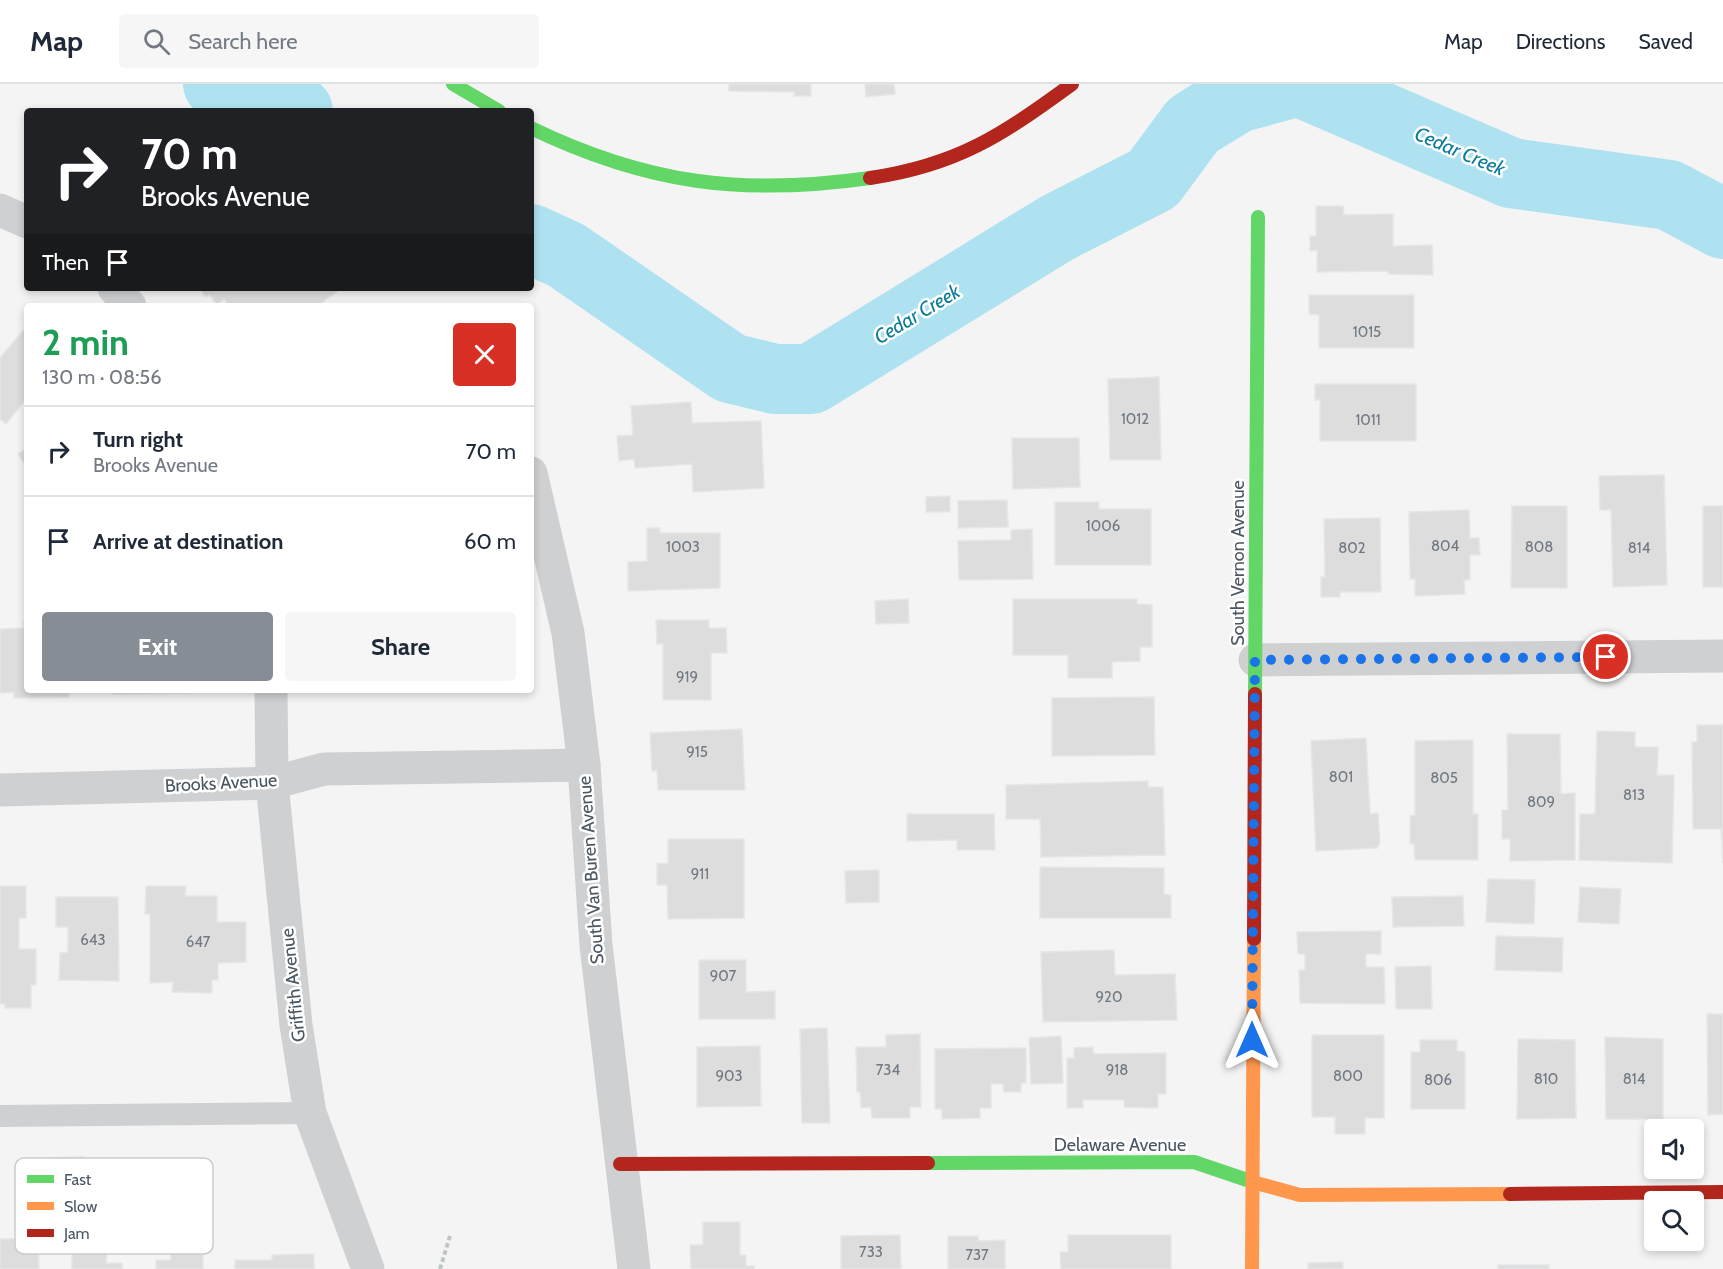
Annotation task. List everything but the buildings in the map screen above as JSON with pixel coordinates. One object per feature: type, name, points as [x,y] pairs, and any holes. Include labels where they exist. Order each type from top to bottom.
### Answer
[{"type":"street","points":[[453,84],[494,108]]},
{"type":"street","points":[[534,130],[573,151],[674,180],[746,188],[819,186],[890,175],[956,157],[1038,109],[1072,84]]},
{"type":"street","points":[[0,210],[24,221]]},
{"type":"street","name":"South Vernon Avenue","points":[[1252,1269],[1258,217]]},
{"type":"street","points":[[117,291],[127,303]]},
{"type":"street","name":"South Van Buren Avenue","points":[[534,486],[568,633],[584,765],[596,945],[634,1269]]},
{"type":"street","points":[[1255,660],[1723,656]]},
{"type":"street","name":"Griffith Avenue","points":[[271,693],[272,783],[296,1025],[310,1113],[368,1269]]},
{"type":"street","name":"Brooks Avenue","points":[[0,790],[272,783],[324,769],[584,765]]},
{"type":"street","name":"Delaware Avenue","points":[[620,1164],[1194,1162],[1251,1182],[1300,1195],[1723,1192]]},
{"type":"lane","points":[[0,1116],[310,1113]]},
{"type":"path","points":[[440,1269],[450,1236]]},
{"type":"waterway","name":"Cedar Creek","points":[[218,84],[289,108]]},
{"type":"waterway","name":"Cedar Creek","points":[[534,240],[566,255],[730,368],[775,379],[811,379],[1057,228],[1153,179],[1193,125],[1237,98],[1288,84]]},
{"type":"waterway","name":"Cedar Creek","points":[[1305,84],[1511,173],[1669,195],[1723,224]]},
{"type":"traffic: fast","points":[[453,84],[494,108]]},
{"type":"traffic: fast","points":[[534,129],[615,162],[696,181],[779,186],[870,178]]},
{"type":"traffic: fast","points":[[1255,694],[1258,217]]},
{"type":"traffic: fast","points":[[928,1163],[1194,1162],[1256,1183]]},
{"type":"traffic: slow","points":[[1252,1269],[1254,939]]},
{"type":"traffic: slow","points":[[1256,1183],[1300,1195],[1510,1194]]},
{"type":"traffic: jam","points":[[870,178],[929,165],[978,145],[1001,133],[1072,84]]},
{"type":"traffic: jam","points":[[1254,939],[1255,694]]},
{"type":"traffic: jam","points":[[620,1164],[928,1163]]},
{"type":"traffic: jam","points":[[1510,1194],[1723,1192]]},
{"type":"route","points":[[1252,1040],[1255,660],[1606,657]]}]
